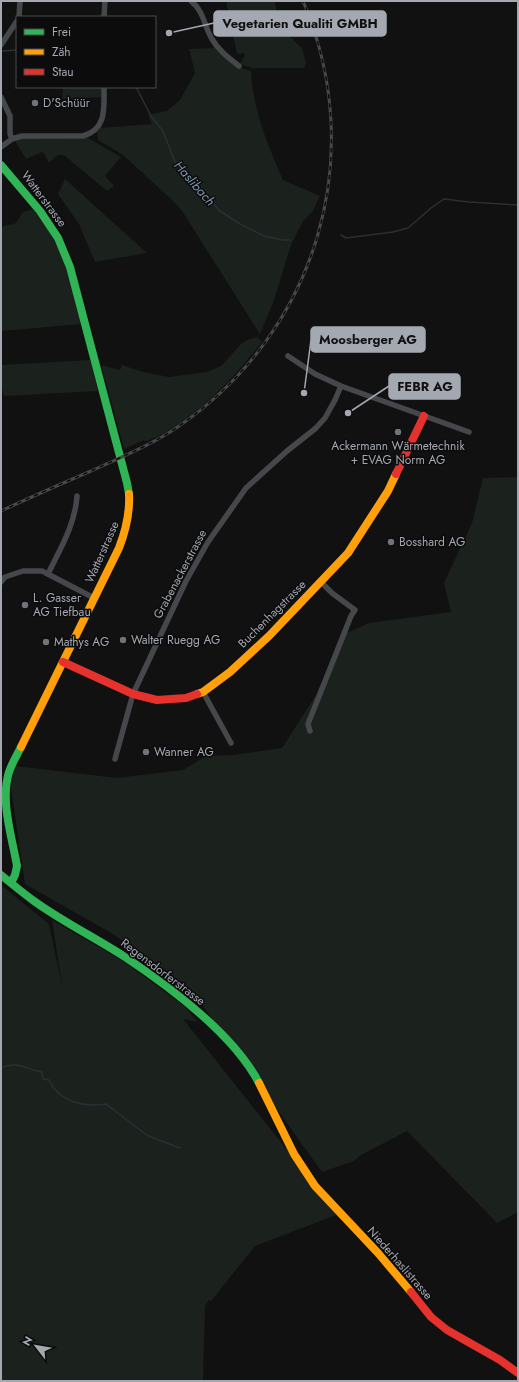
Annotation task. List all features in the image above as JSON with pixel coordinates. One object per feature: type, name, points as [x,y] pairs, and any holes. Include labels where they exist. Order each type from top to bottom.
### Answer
[{"type":"street","points":[[19,16],[20,1]]},
{"type":"street","points":[[104,16],[105,1]]},
{"type":"street","points":[[191,1],[200,10],[211,39],[222,53],[239,66]]},
{"type":"street","points":[[1,45],[16,22]]},
{"type":"street","points":[[1,147],[12,139],[22,136],[83,136],[90,134],[97,129],[101,122],[104,111],[104,88]]},
{"type":"street","points":[[1,97],[10,116],[10,134],[12,139]]},
{"type":"street","name":"Watterstrasse","points":[[1,165],[40,211],[58,238],[70,267],[129,494],[130,511],[127,527],[118,548],[13,762],[6,780],[5,797],[17,866],[11,884]]},
{"type":"street","points":[[288,356],[315,374],[341,386],[469,432]]},
{"type":"street","name":"Grabenackerstrasse","points":[[115,759],[133,694],[186,581],[208,542],[246,488],[287,450],[316,428],[335,400],[341,386]]},
{"type":"street","name":"Buchenhagstrasse","points":[[63,662],[133,694],[157,700],[186,698],[204,692],[230,672],[269,636],[348,553],[388,491],[424,416]]},
{"type":"street","points":[[48,574],[70,528],[76,510],[77,496]]},
{"type":"street","points":[[1,582],[5,577],[23,571],[42,571],[94,598]]},
{"type":"street","points":[[310,731],[308,724],[351,616],[355,610],[332,593],[321,582]]},
{"type":"street","points":[[204,692],[231,743]]},
{"type":"street","name":"Regensdorferstrasse","points":[[1,875],[41,906],[126,957],[162,983],[206,1020],[235,1049],[253,1072],[278,1120]]},
{"type":"street","name":"Niederhaslistrasse","points":[[278,1120],[294,1154],[316,1186],[330,1203],[378,1253],[431,1317],[447,1330],[494,1356],[518,1373]]},
{"type":"shaded area","points":[[226,1],[274,1],[282,29],[302,48],[306,63],[304,68],[253,68],[240,64],[245,55],[243,53],[237,54]]},
{"type":"shaded area","points":[[214,48],[222,56],[240,68],[251,71],[252,86],[258,114],[283,180],[320,196],[313,211],[303,221],[291,245],[274,300],[260,334],[182,211],[123,155],[98,140],[97,133],[100,128],[152,124],[148,115],[167,111],[180,100],[195,73],[189,49]]},
{"type":"shaded area","points":[[63,88],[101,88],[101,97],[62,99]]},
{"type":"shaded area","points":[[86,137],[121,157],[105,176],[114,186],[107,191],[64,155],[58,155],[49,163],[43,152],[26,159],[15,141],[23,138],[80,139]]},
{"type":"shaded area","points":[[65,179],[147,253],[95,262],[79,224],[58,194]]},
{"type":"shaded area","points":[[33,209],[46,226],[60,252],[82,324],[1,331],[1,227],[16,223],[23,212]]},
{"type":"shaded area","points":[[257,337],[262,342],[231,379],[195,412],[163,433],[145,442],[144,440],[124,449],[101,365],[120,370],[122,365],[143,372],[169,377],[207,372],[221,366],[241,344],[247,340]]},
{"type":"shaded area","points":[[90,360],[98,391],[4,396],[1,385],[1,365]]},
{"type":"shaded area","points":[[518,477],[518,1212],[497,1223],[407,1131],[361,1155],[354,1161],[322,1172],[192,991],[113,934],[25,884],[10,781],[15,766],[117,778],[183,770],[206,756],[233,755],[282,748],[316,695],[342,635],[369,623],[451,612],[444,583],[472,523],[483,478]]},
{"type":"shaded area","points":[[1,885],[49,924],[62,986],[52,920],[123,961],[183,1005],[198,1022],[183,1019],[292,1156],[336,1215],[255,1246],[211,1301],[209,1300],[205,1306],[203,1381],[1,1381]]},
{"type":"waterway","name":"Haslibach","points":[[3,51],[16,50]]},
{"type":"waterway","name":"Haslibach","points":[[137,88],[151,116],[163,131],[175,162],[220,211],[240,224],[264,236],[290,240]]},
{"type":"waterway","name":"Haslibach","points":[[341,235],[346,238],[393,232],[408,228],[444,199],[518,205]]},
{"type":"waterway","points":[[1,1068],[17,1065],[42,1072],[43,1079],[49,1080],[59,1094],[73,1102],[89,1105],[106,1104],[148,1136],[180,1148]]},
{"type":"railway","points":[[1,511],[136,450],[169,433],[179,426],[227,387],[266,341],[296,291],[318,236],[329,179],[331,119],[322,60],[303,1]]},
{"type":"traffic: fast","points":[[1,165],[40,211],[58,238],[70,267],[129,494]]},
{"type":"traffic: fast","points":[[11,883],[17,866],[6,807],[6,795],[9,772],[21,747]]},
{"type":"traffic: fast","points":[[1,875],[45,909],[125,957],[181,997],[200,1013],[234,1047],[248,1065],[259,1083]]},
{"type":"traffic: slow","points":[[197,694],[203,692],[230,672],[269,636],[348,553],[388,491],[396,474]]},
{"type":"traffic: slow","points":[[21,747],[119,548],[127,521],[129,494]]},
{"type":"traffic: slow","points":[[259,1083],[294,1154],[315,1186],[378,1253],[411,1292]]},
{"type":"traffic: jam","points":[[396,474],[424,416]]},
{"type":"traffic: jam","points":[[63,662],[133,694],[157,700],[186,698],[197,694]]},
{"type":"traffic: jam","points":[[411,1292],[431,1317],[447,1330],[500,1360],[518,1373]]},
{"type":"place","name":"Vegetarien Qualiti GMBH","points":[[169,33]]},
{"type":"place","name":"D'Schüür","points":[[35,103]]},
{"type":"place","name":"Moosberger AG","points":[[304,393]]},
{"type":"place","name":"FEBR AG","points":[[348,413]]},
{"type":"place","name":"Ackermann Wärmetechnik + EVAG Norm AG","points":[[398,432]]},
{"type":"place","name":"Bosshard AG","points":[[391,542]]},
{"type":"place","name":"L. Gasser AG Tiefbau","points":[[25,605]]},
{"type":"place","name":"Walter Ruegg AG","points":[[123,640]]},
{"type":"place","name":"Mathys AG","points":[[46,642]]},
{"type":"place","name":"Wanner AG","points":[[146,752]]}]
